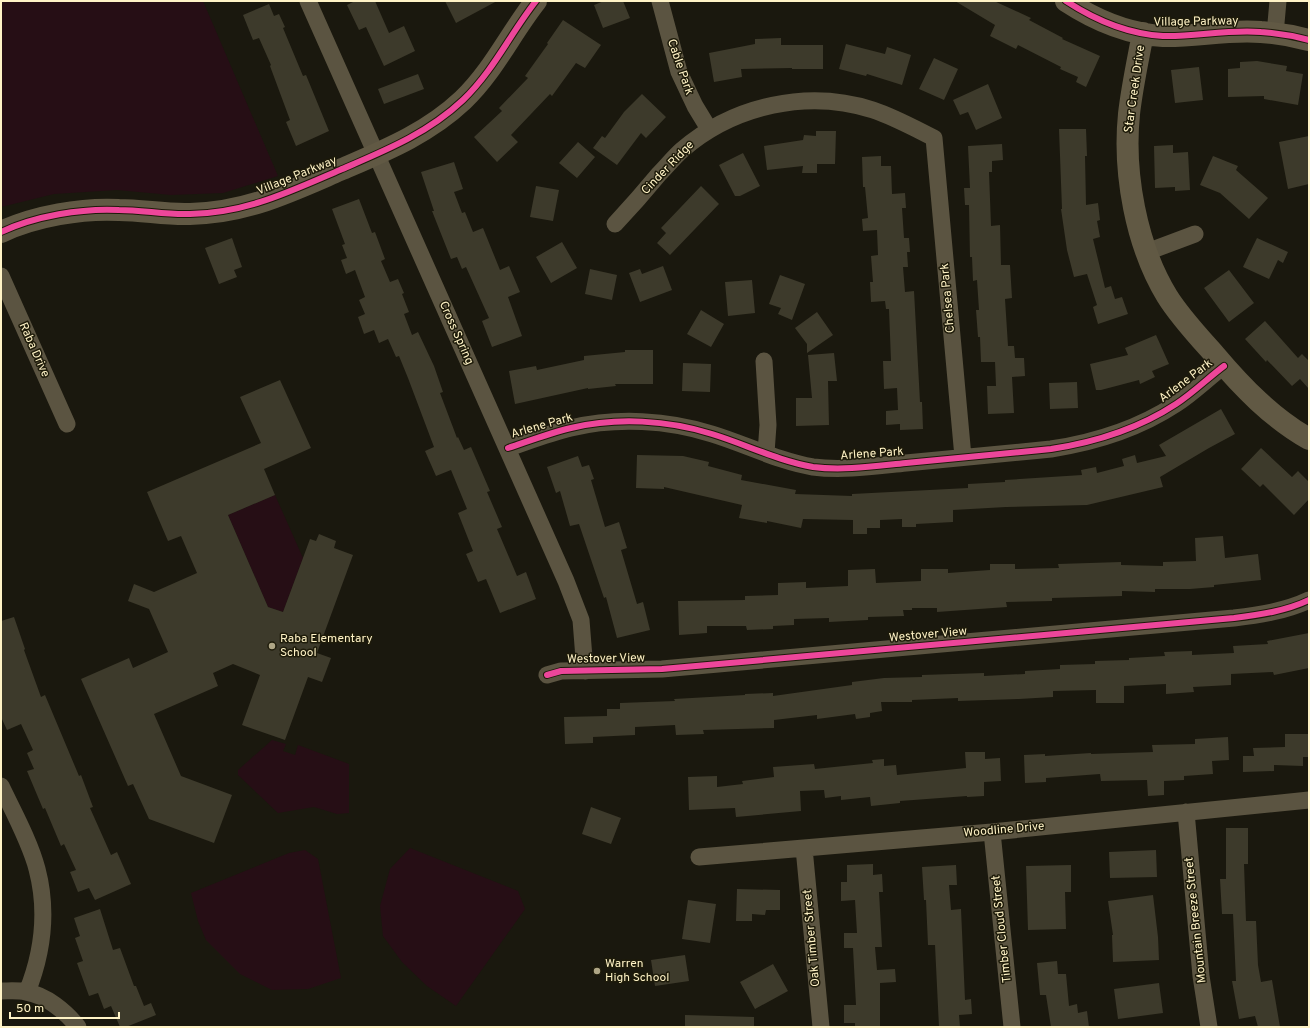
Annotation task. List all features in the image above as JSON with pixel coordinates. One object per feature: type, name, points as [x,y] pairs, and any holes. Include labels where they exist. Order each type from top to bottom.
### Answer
[{"type":"street","name":"Cross Spring","points":[[308,1],[566,581],[581,620],[585,671]]},
{"type":"street","name":"Village Parkway","points":[[1,232],[39,219],[91,210],[203,214],[258,204],[284,195],[394,147],[419,134],[442,118],[463,100],[482,80],[499,58],[524,16],[536,1]]},
{"type":"street","name":"Cable Park","points":[[660,1],[679,72],[694,106],[710,129]]},
{"type":"street","name":"Village Parkway","points":[[1066,1],[1090,16],[1109,24],[1143,33],[1162,36],[1182,36],[1261,32],[1309,40]]},
{"type":"street","points":[[1275,34],[1278,1]]},
{"type":"street","name":"Star Creek Drive","points":[[1143,33],[1129,116],[1128,150],[1131,185],[1137,219],[1146,252],[1167,296],[1224,366],[1253,397],[1282,421],[1309,439]]},
{"type":"street","name":"Cinder Ridge","points":[[615,224],[680,151],[696,138],[731,118],[757,109],[790,102],[811,101],[839,103],[873,110],[892,117],[934,138]]},
{"type":"street","name":"Chelsea Park","points":[[934,138],[963,458]]},
{"type":"street","points":[[1146,252],[1195,234]]},
{"type":"street","name":"Raba Drive","points":[[1,276],[67,424]]},
{"type":"street","points":[[764,361],[768,425],[766,453]]},
{"type":"street","name":"Arlene Park","points":[[508,448],[571,428],[598,423],[640,422],[677,425],[692,428],[813,467],[837,468],[963,458],[1076,445],[1116,434],[1154,418],[1178,403],[1224,366]]},
{"type":"street","name":"Westover View","points":[[547,675],[561,671],[662,670],[1234,618],[1263,614],[1309,600]]},
{"type":"street","points":[[1,786],[35,862],[42,893],[42,942],[36,971],[28,992]]},
{"type":"street","name":"Woodline Drive","points":[[698,857],[992,832],[1309,800]]},
{"type":"street","name":"Mountain Breeze Street","points":[[1186,812],[1201,976],[1208,1027]]},
{"type":"street","name":"Timber Cloud Street","points":[[992,832],[1012,1027]]},
{"type":"street","name":"Oak Timber Street","points":[[804,848],[821,1027]]},
{"type":"street","points":[[1,991],[28,992],[44,998],[66,1014],[78,1027]]},
{"type":"shaded area","points":[[1,1],[203,1],[278,176],[223,193],[171,195],[117,190],[54,194],[1,207]]},
{"type":"shaded area","points":[[275,495],[303,558],[283,612],[268,607],[228,515]]},
{"type":"shaded area","points":[[272,740],[286,744],[283,751],[295,755],[298,745],[349,764],[349,813],[337,814],[314,807],[278,813],[238,775],[238,770]]},
{"type":"shaded area","points":[[410,848],[518,891],[525,909],[456,1006],[427,986],[402,962],[383,936],[380,906],[390,869]]},
{"type":"shaded area","points":[[305,850],[318,859],[341,978],[308,989],[272,990],[240,974],[206,940],[198,921],[191,893],[289,853]]},
{"type":"building","points":[[355,1],[375,1],[389,33],[404,26],[415,51],[384,66],[366,27],[359,30],[347,5]]},
{"type":"building","points":[[445,1],[497,1],[456,23]]},
{"type":"building","points":[[604,1],[623,1],[630,18],[603,28],[594,5]]},
{"type":"building","points":[[955,1],[994,1],[1031,18],[1029,20],[1063,38],[1062,39],[1100,56],[1086,87],[1076,82],[1078,77],[1060,69],[1061,67],[1018,45],[1016,49],[990,36],[995,25]]},
{"type":"building","points":[[269,4],[274,16],[279,14],[285,27],[283,28],[303,76],[306,75],[329,131],[296,146],[286,122],[290,120],[270,66],[271,65],[259,38],[253,40],[243,15]]},
{"type":"building","points":[[563,20],[601,45],[585,68],[576,63],[552,96],[550,94],[511,135],[518,142],[497,162],[474,137],[502,111],[499,108],[528,78],[525,76]]},
{"type":"building","points":[[781,38],[781,45],[823,45],[823,69],[741,69],[742,77],[714,82],[709,53],[755,44],[755,39]]},
{"type":"building","points":[[846,44],[885,54],[887,47],[911,55],[902,85],[867,74],[866,76],[839,69]]},
{"type":"building","points":[[934,58],[958,69],[944,100],[919,89]]},
{"type":"building","points":[[1257,61],[1287,66],[1286,71],[1303,74],[1298,105],[1264,99],[1264,96],[1228,97],[1228,69],[1240,68],[1240,62]]},
{"type":"building","points":[[1199,67],[1203,100],[1175,103],[1171,70]]},
{"type":"building","points":[[418,74],[424,89],[384,104],[378,89]]},
{"type":"building","points":[[988,84],[1002,118],[976,130],[968,112],[960,115],[953,100]]},
{"type":"building","points":[[642,94],[666,117],[646,138],[641,133],[617,165],[593,148],[602,136],[605,138],[624,112]]},
{"type":"building","points":[[1059,129],[1086,129],[1086,205],[1098,203],[1100,220],[1097,221],[1100,237],[1093,239],[1105,288],[1111,286],[1115,299],[1122,297],[1128,314],[1098,324],[1093,307],[1097,305],[1087,274],[1074,277],[1067,250],[1061,209]]},
{"type":"building","points":[[816,131],[836,131],[835,164],[817,164],[817,173],[802,173],[803,166],[767,170],[764,146],[803,140],[804,135],[816,136]]},
{"type":"building","points":[[1309,136],[1309,184],[1288,189],[1279,142]]},
{"type":"building","points":[[578,142],[595,157],[577,178],[559,163]]},
{"type":"building","points":[[1002,144],[1003,160],[992,161],[992,172],[989,172],[991,226],[1000,225],[1001,265],[1010,265],[1012,298],[1005,299],[1008,346],[1014,346],[1015,358],[1024,358],[1025,376],[1012,377],[1014,413],[988,414],[987,386],[996,386],[995,362],[981,362],[980,337],[978,337],[976,310],[979,310],[977,280],[973,281],[972,257],[970,257],[969,205],[965,205],[964,188],[970,188],[968,146]]},
{"type":"building","points":[[1173,145],[1173,153],[1188,152],[1190,190],[1175,191],[1175,187],[1155,188],[1154,146]]},
{"type":"building","points":[[743,153],[760,186],[740,196],[735,196],[719,165]]},
{"type":"building","points":[[881,156],[881,166],[891,166],[892,194],[905,193],[906,208],[902,208],[904,238],[909,238],[910,252],[907,252],[908,267],[903,267],[905,292],[914,291],[920,402],[922,402],[923,429],[900,430],[900,424],[886,425],[886,411],[898,410],[897,388],[884,389],[883,361],[891,361],[889,309],[886,309],[885,301],[871,302],[870,282],[873,282],[871,256],[878,255],[877,230],[863,231],[862,219],[868,218],[865,187],[863,187],[862,157]]},
{"type":"building","points":[[1213,156],[1238,166],[1236,170],[1268,198],[1249,219],[1220,193],[1200,185]]},
{"type":"building","points":[[454,162],[463,189],[454,192],[462,213],[465,212],[473,232],[483,228],[500,270],[509,266],[520,292],[508,297],[522,336],[492,347],[482,321],[489,318],[466,267],[462,269],[457,257],[451,259],[432,211],[434,211],[421,172]]},
{"type":"building","points":[[536,186],[559,190],[553,221],[530,217]]},
{"type":"building","points":[[701,186],[719,204],[670,255],[657,243],[666,233],[661,228]]},
{"type":"building","points":[[359,199],[372,233],[375,232],[385,259],[381,261],[390,282],[398,279],[404,293],[402,294],[409,312],[404,314],[412,335],[418,332],[434,366],[443,392],[440,393],[457,438],[458,437],[464,450],[471,447],[490,491],[487,492],[502,527],[497,529],[517,576],[526,572],[536,599],[500,613],[486,579],[478,582],[466,554],[473,551],[458,513],[467,509],[451,470],[436,476],[425,451],[434,447],[399,356],[396,357],[388,339],[379,343],[374,330],[364,334],[358,317],[365,314],[359,300],[365,297],[355,270],[346,274],[341,260],[347,258],[342,245],[345,244],[332,209]]},
{"type":"building","points":[[232,238],[242,267],[234,270],[237,277],[219,284],[205,248]]},
{"type":"building","points":[[1257,238],[1288,252],[1283,263],[1278,260],[1269,279],[1243,267]]},
{"type":"building","points":[[562,242],[577,268],[551,283],[536,257]]},
{"type":"building","points":[[663,266],[672,290],[640,302],[629,273],[640,269],[642,274]]},
{"type":"building","points":[[590,269],[617,275],[612,300],[585,294]]},
{"type":"building","points":[[1229,270],[1254,303],[1229,322],[1204,288]]},
{"type":"building","points":[[780,275],[805,284],[792,320],[778,314],[781,308],[769,304]]},
{"type":"building","points":[[752,280],[755,313],[728,316],[725,282]]},
{"type":"building","points":[[701,310],[724,324],[711,347],[687,334]]},
{"type":"building","points":[[817,312],[833,335],[807,353],[807,344],[795,328]]},
{"type":"building","points":[[1265,321],[1298,358],[1302,354],[1309,361],[1309,389],[1300,379],[1292,386],[1267,360],[1266,362],[1245,339]]},
{"type":"building","points":[[1156,335],[1169,364],[1152,371],[1155,377],[1140,384],[1139,380],[1096,390],[1090,364],[1128,355],[1125,348]]},
{"type":"building","points":[[625,350],[653,350],[653,384],[615,384],[616,386],[588,388],[515,404],[509,371],[536,366],[537,370],[584,360],[584,356],[625,352]]},
{"type":"building","points":[[834,353],[837,381],[828,381],[829,425],[796,426],[796,398],[812,398],[808,355]]},
{"type":"building","points":[[683,363],[711,364],[710,392],[682,391]]},
{"type":"building","points":[[280,380],[311,448],[264,469],[275,495],[228,515],[268,607],[283,612],[310,539],[316,541],[319,534],[336,541],[334,548],[353,555],[317,653],[331,658],[322,682],[308,677],[285,740],[242,725],[260,675],[233,664],[213,673],[218,686],[154,714],[181,776],[232,795],[214,843],[149,819],[133,784],[128,786],[81,679],[129,658],[133,668],[168,652],[149,609],[128,601],[134,584],[154,592],[197,573],[181,536],[168,541],[147,492],[261,443],[240,397]]},
{"type":"building","points":[[1077,382],[1078,408],[1050,409],[1049,383]]},
{"type":"building","points":[[1221,409],[1235,434],[1160,477],[1163,487],[1087,505],[953,510],[953,522],[916,524],[916,527],[902,527],[902,519],[880,520],[880,528],[867,528],[867,534],[853,534],[853,520],[803,519],[801,528],[767,521],[767,523],[739,518],[742,505],[664,487],[664,489],[636,488],[637,455],[683,456],[709,462],[708,466],[742,475],[741,480],[796,490],[795,494],[852,496],[852,494],[968,488],[968,484],[1082,475],[1081,470],[1096,467],[1097,473],[1124,466],[1122,459],[1135,455],[1137,463],[1166,456],[1159,445]]},
{"type":"building","points":[[1261,448],[1292,477],[1298,471],[1309,482],[1309,499],[1294,515],[1263,484],[1260,487],[1241,469]]},
{"type":"building","points":[[578,456],[582,467],[589,465],[594,479],[591,480],[605,527],[619,522],[627,548],[621,550],[637,604],[643,602],[650,630],[617,638],[606,597],[604,598],[579,524],[570,526],[560,491],[556,493],[547,467]]},
{"type":"building","points":[[1223,536],[1225,558],[1258,554],[1261,580],[1214,585],[1214,587],[1155,589],[1155,592],[1122,591],[1122,596],[1052,598],[1052,601],[1006,602],[1007,607],[937,612],[937,608],[912,608],[912,610],[903,610],[904,616],[868,617],[868,620],[829,622],[829,618],[794,619],[794,625],[773,626],[773,629],[747,630],[746,626],[707,626],[707,633],[679,635],[678,601],[745,600],[745,596],[778,595],[778,583],[806,582],[806,588],[848,586],[848,570],[875,569],[876,583],[921,581],[921,569],[948,569],[948,573],[990,570],[990,564],[1015,564],[1015,569],[1059,568],[1058,564],[1121,562],[1121,565],[1163,566],[1163,562],[1196,561],[1195,538]]},
{"type":"building","points":[[14,617],[41,697],[45,695],[79,776],[81,775],[93,807],[90,808],[111,855],[117,852],[131,884],[95,900],[89,888],[78,892],[70,872],[76,870],[64,844],[61,846],[27,771],[34,769],[27,753],[33,750],[21,724],[7,730],[1,717],[1,621]]},
{"type":"building","points":[[1309,633],[1309,668],[1274,675],[1273,672],[1231,674],[1231,685],[1193,687],[1194,692],[1166,694],[1166,684],[1124,686],[1124,703],[1096,703],[1096,690],[1053,691],[1053,697],[1019,699],[958,701],[958,698],[912,700],[912,702],[881,702],[882,711],[870,713],[870,717],[856,719],[855,714],[817,719],[817,715],[774,720],[774,728],[703,730],[704,734],[676,735],[675,725],[635,727],[635,735],[593,737],[593,743],[565,744],[564,717],[607,716],[607,709],[620,709],[620,703],[675,701],[674,699],[745,694],[773,693],[773,696],[852,685],[852,682],[884,678],[922,677],[922,675],[984,673],[984,676],[1025,674],[1025,671],[1060,669],[1060,665],[1095,664],[1095,661],[1129,660],[1129,658],[1165,656],[1164,652],[1192,651],[1192,655],[1234,653],[1233,646],[1268,644],[1267,641]]},
{"type":"building","points":[[1285,734],[1309,734],[1309,757],[1303,757],[1303,766],[1274,765],[1274,771],[1243,772],[1243,756],[1254,756],[1253,748],[1285,747]]},
{"type":"building","points":[[1228,737],[1229,760],[1212,761],[1213,774],[1184,776],[1184,780],[1164,781],[1164,795],[1148,796],[1147,780],[1101,781],[1100,774],[1046,778],[1046,782],[1025,783],[1024,755],[1045,754],[1045,756],[1091,753],[1153,752],[1152,745],[1195,744],[1195,739]]},
{"type":"building","points":[[965,752],[985,752],[985,759],[1000,758],[1001,781],[984,782],[984,796],[900,801],[900,803],[871,806],[870,797],[841,800],[841,796],[825,798],[824,790],[800,791],[801,811],[736,817],[735,808],[689,810],[688,777],[717,776],[717,787],[743,784],[742,781],[774,777],[773,767],[814,764],[815,769],[873,763],[872,760],[884,759],[884,766],[896,765],[897,775],[966,768]]},
{"type":"building","points":[[591,807],[621,818],[611,844],[582,834]]},
{"type":"building","points":[[1226,828],[1248,828],[1248,864],[1244,864],[1246,921],[1256,921],[1258,965],[1261,982],[1272,980],[1280,1027],[1258,1027],[1255,1016],[1239,1019],[1232,981],[1236,981],[1233,914],[1222,914],[1220,879],[1226,879]]},
{"type":"building","points":[[1156,850],[1157,877],[1110,878],[1109,852]]},
{"type":"building","points":[[873,864],[873,875],[882,874],[883,892],[879,892],[882,947],[875,947],[877,970],[895,969],[896,982],[880,983],[880,1027],[855,1027],[855,1023],[844,1023],[844,1005],[856,1005],[853,948],[844,948],[844,933],[857,933],[855,900],[841,901],[841,882],[847,882],[847,865]]},
{"type":"building","points":[[956,865],[957,885],[949,885],[951,910],[961,909],[965,1000],[971,999],[972,1014],[959,1015],[960,1027],[939,1027],[935,945],[928,945],[926,900],[924,900],[922,867]]},
{"type":"building","points":[[1071,865],[1071,892],[1065,892],[1066,929],[1028,930],[1026,866]]},
{"type":"building","points":[[737,889],[780,890],[780,910],[766,910],[765,915],[752,914],[752,921],[736,921]]},
{"type":"building","points":[[1153,895],[1159,960],[1113,962],[1113,935],[1108,901]]},
{"type":"building","points":[[688,900],[716,904],[710,943],[682,939]]},
{"type":"building","points":[[100,909],[113,950],[120,948],[134,986],[136,986],[144,1006],[151,1003],[156,1015],[126,1027],[120,1027],[111,1006],[104,1009],[98,993],[89,996],[77,963],[83,961],[75,938],[80,936],[74,918]]},
{"type":"building","points":[[685,955],[689,981],[655,986],[651,960]]},
{"type":"building","points":[[1057,961],[1058,974],[1066,974],[1069,1006],[1077,1004],[1078,1013],[1087,1011],[1089,1027],[1051,1027],[1046,995],[1040,995],[1037,963]]},
{"type":"building","points":[[773,964],[788,991],[755,1009],[740,982]]},
{"type":"building","points":[[1159,983],[1163,1013],[1118,1019],[1114,989]]},
{"type":"building","points":[[685,1015],[754,1017],[754,1027],[685,1027]]},
{"type":"cycle path","points":[[1,232],[14,226],[44,217],[90,210],[128,210],[181,214],[210,213],[230,210],[267,200],[373,156],[404,141],[435,123],[463,100],[484,77],[536,1]]},
{"type":"cycle path","points":[[1066,1],[1088,14],[1112,25],[1150,35],[1175,36],[1249,31],[1267,32],[1309,40]]},
{"type":"cycle path","points":[[508,448],[571,428],[606,422],[624,421],[660,423],[695,429],[787,461],[824,468],[871,467],[1051,449],[1085,443],[1147,421],[1182,400],[1224,366]]},
{"type":"cycle path","points":[[547,675],[561,671],[662,669],[1234,618],[1282,610],[1309,600]]},
{"type":"place","name":"Raba Elementary School","points":[[272,646]]},
{"type":"place","name":"Warren High School","points":[[597,971]]}]
